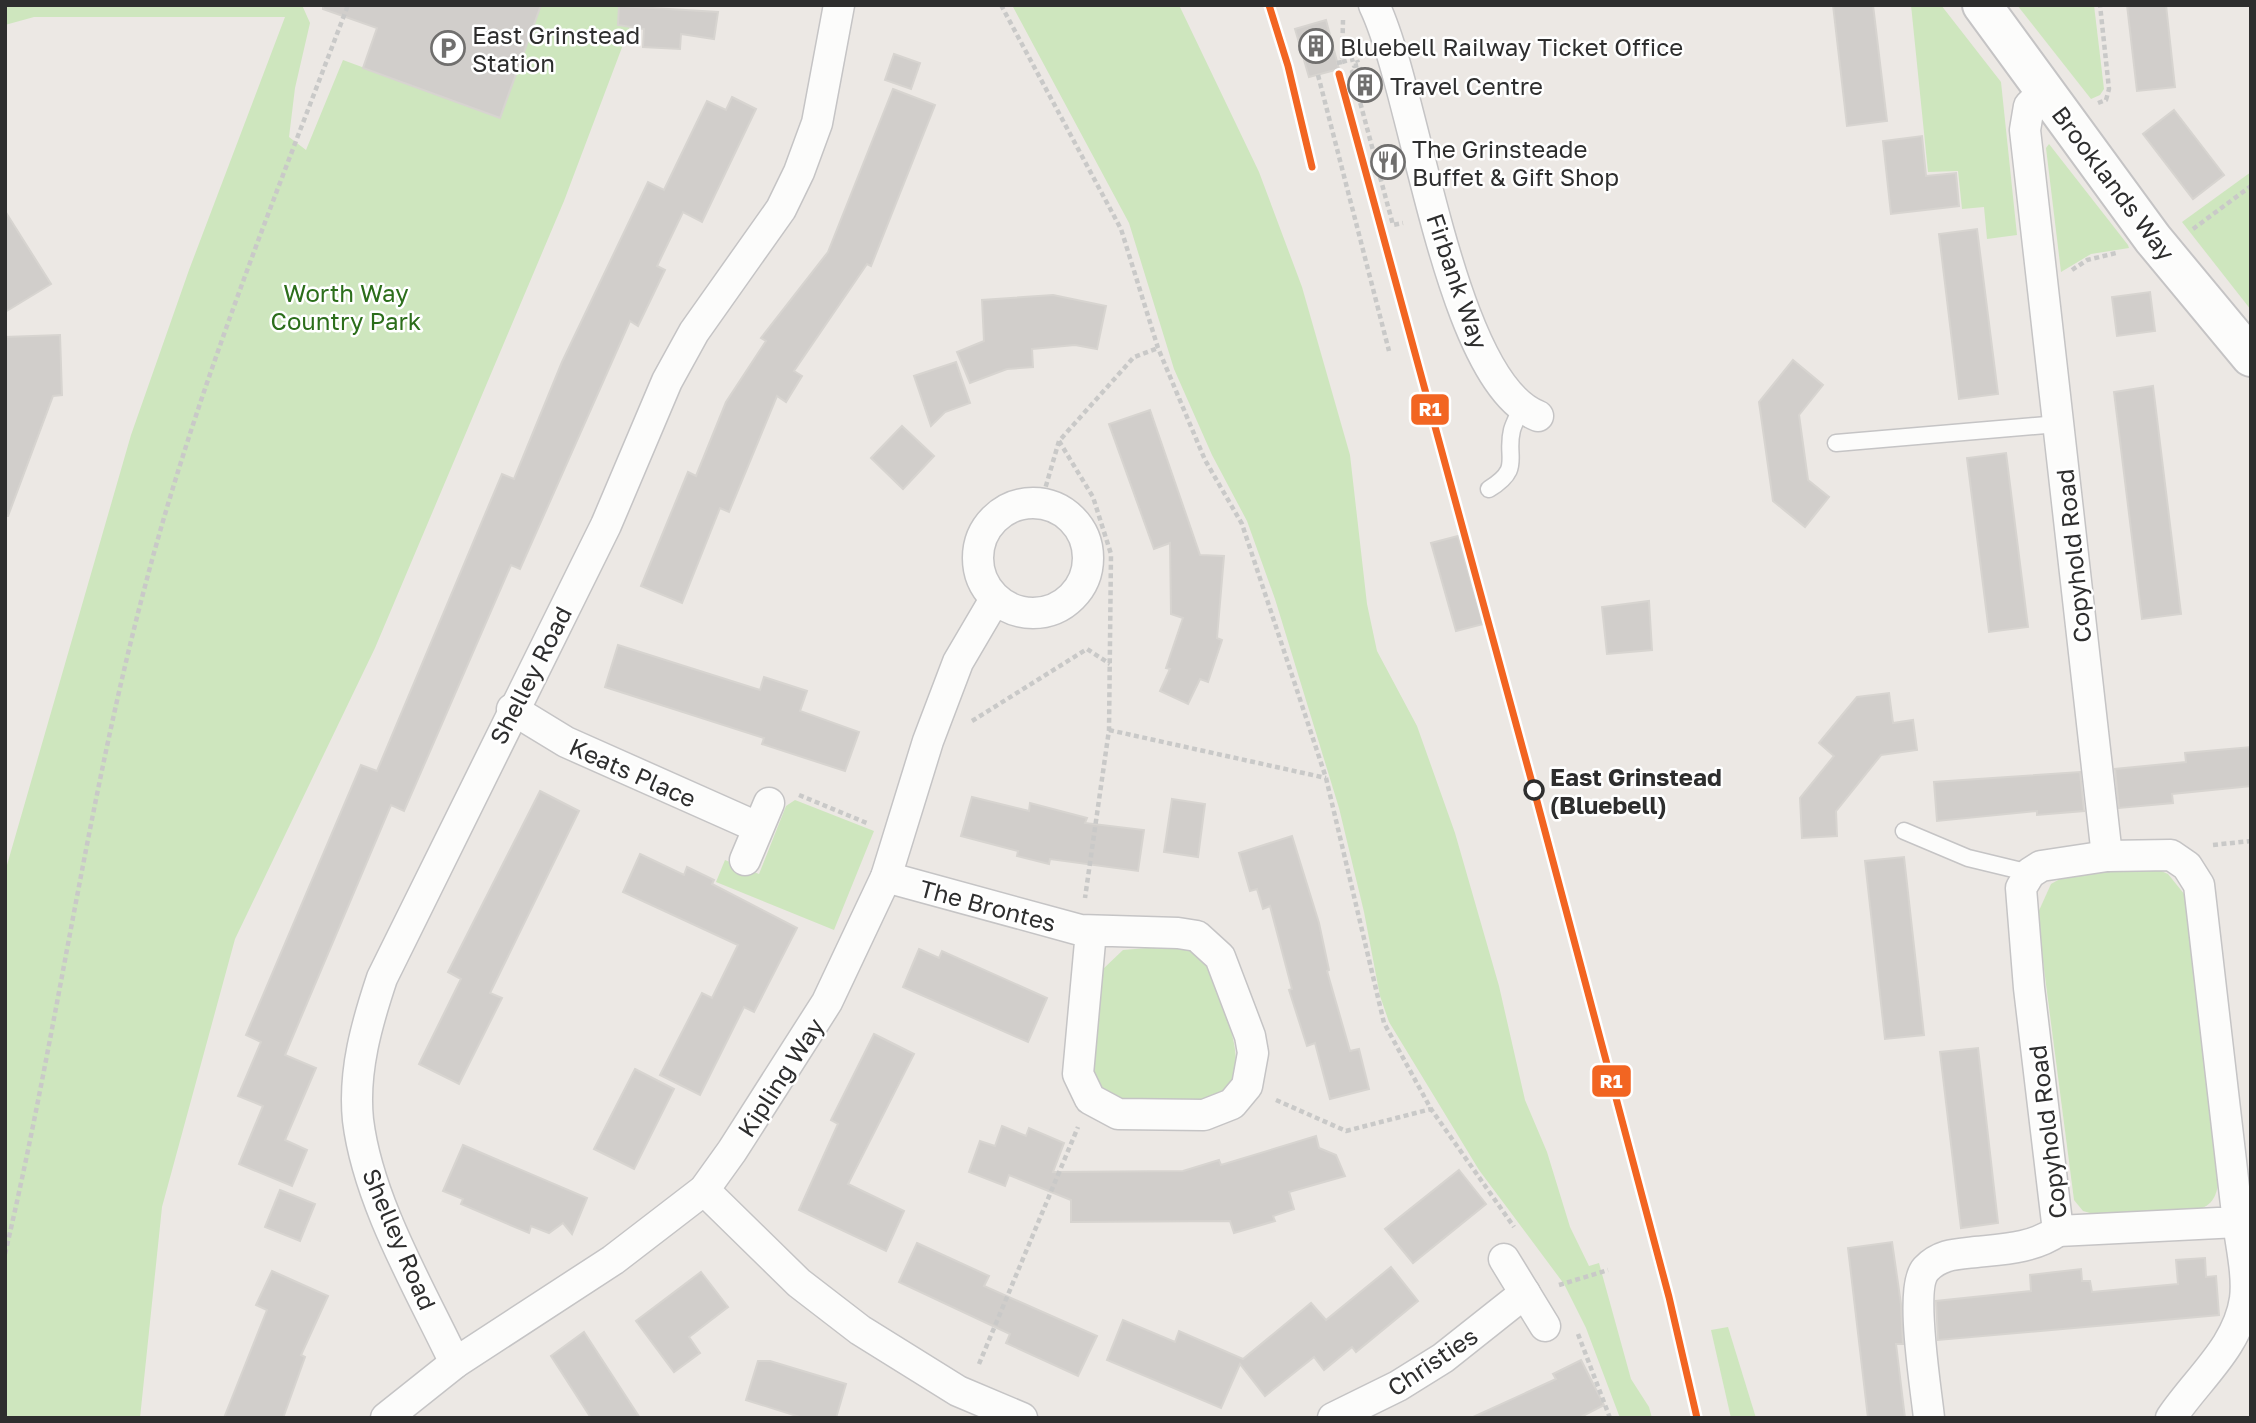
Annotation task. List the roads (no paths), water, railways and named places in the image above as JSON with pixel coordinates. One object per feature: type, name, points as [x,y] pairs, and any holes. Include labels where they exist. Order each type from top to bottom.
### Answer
[{"type":"main road","name":"Brooklands Way","points":[[1982,5],[2159,246],[2251,357]]},
{"type":"street","name":"Shelley Road","points":[[455,1363],[387,1217],[367,1164],[358,1118],[359,1066],[368,1022],[382,978],[512,709],[606,525],[667,381],[694,332],[781,209],[799,172],[817,123],[839,5]]},
{"type":"street","name":"Firbank Way","points":[[1374,5],[1400,87],[1441,242],[1466,316],[1488,365],[1509,398],[1530,412]]},
{"type":"street","name":"Copyhold Road","points":[[2055,105],[2028,106],[2024,121],[2045,286],[2107,856]]},
{"type":"street","points":[[1041,503],[1057,508],[1081,530],[1088,559],[1082,585],[1064,605],[1039,614],[1012,610],[995,599],[982,582],[978,568],[980,538],[987,526],[1011,507],[1041,503]]},
{"type":"street","name":"Kipling Way","points":[[386,1418],[455,1363],[613,1260],[704,1190],[789,1067],[827,1002],[886,877],[928,741],[958,662],[995,599]]},
{"type":"street","name":"Keats Place","points":[[512,709],[566,743],[772,807],[745,860]]},
{"type":"street","points":[[2030,873],[2041,866],[2107,856],[2171,855],[2187,866],[2199,885],[2245,1296],[2238,1326],[2225,1350],[2171,1418]]},
{"type":"street","name":"Copyhold Road","points":[[2030,873],[2021,888],[2058,1231],[2238,1222]]},
{"type":"street","name":"The Brontes","points":[[886,877],[1085,931],[1178,933],[1197,936],[1220,957],[1250,1036],[1253,1053],[1247,1086],[1232,1104],[1204,1115],[1118,1114],[1090,1099],[1079,1074],[1085,931]]},
{"type":"street","points":[[704,1190],[799,1283],[860,1330],[966,1394],[1022,1418]]},
{"type":"street","points":[[1929,1418],[1917,1290],[1925,1270],[1944,1255],[2017,1248],[2042,1242],[2058,1231]]},
{"type":"street","points":[[1504,1259],[1545,1326]]},
{"type":"street","name":"Christies","points":[[1333,1418],[1398,1386],[1443,1358],[1525,1293]]},
{"type":"lane","points":[[1489,489],[1507,474],[1513,459],[1511,432],[1530,412]]},
{"type":"lane","points":[[1836,443],[2058,424]]},
{"type":"lane","points":[[1904,831],[1968,858],[2030,873]]},
{"type":"place","name":"Bluebell Railway Ticket Office","points":[[1316,46]]},
{"type":"place","name":"East Grinstead Station","points":[[448,48]]},
{"type":"place","name":"Travel Centre","points":[[1365,85]]},
{"type":"place","name":"The Grinsteade Buffet & Gift Shop","points":[[1388,162]]},
{"type":"place","name":"East Grinstead (Bluebell)","points":[[1534,790]]},
{"type":"park label","name":"Worth Way Country Park","points":[[346,306]]}]
